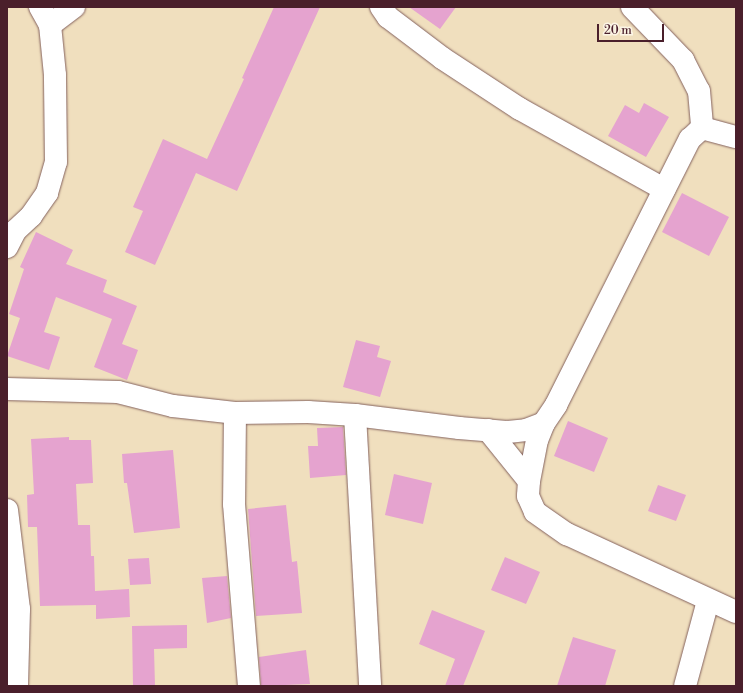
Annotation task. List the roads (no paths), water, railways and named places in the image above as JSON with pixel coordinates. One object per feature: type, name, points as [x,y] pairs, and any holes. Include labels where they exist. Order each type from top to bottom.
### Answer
[{"type":"street","points":[[10,234],[31,216],[47,192],[56,162],[55,75],[45,16],[74,7]]},
{"type":"street","points":[[381,7],[388,18],[442,58],[520,109],[664,189]]},
{"type":"street","points":[[632,7],[683,60],[698,91],[702,128]]},
{"type":"street","points":[[702,128],[690,139],[544,423],[537,440],[529,481],[528,496],[535,512],[548,523],[708,601],[736,612]]},
{"type":"street","points":[[702,128],[736,137]]},
{"type":"street","points":[[7,389],[118,392],[173,406],[235,413],[308,412],[355,415],[508,432],[526,430],[544,423]]},
{"type":"street","points":[[235,413],[234,504],[249,686]]},
{"type":"street","points":[[355,415],[370,686]]},
{"type":"street","points":[[488,430],[529,481]]},
{"type":"street","points":[[7,510],[18,609],[17,686]]},
{"type":"street","points":[[685,686],[694,661],[708,601]]}]
